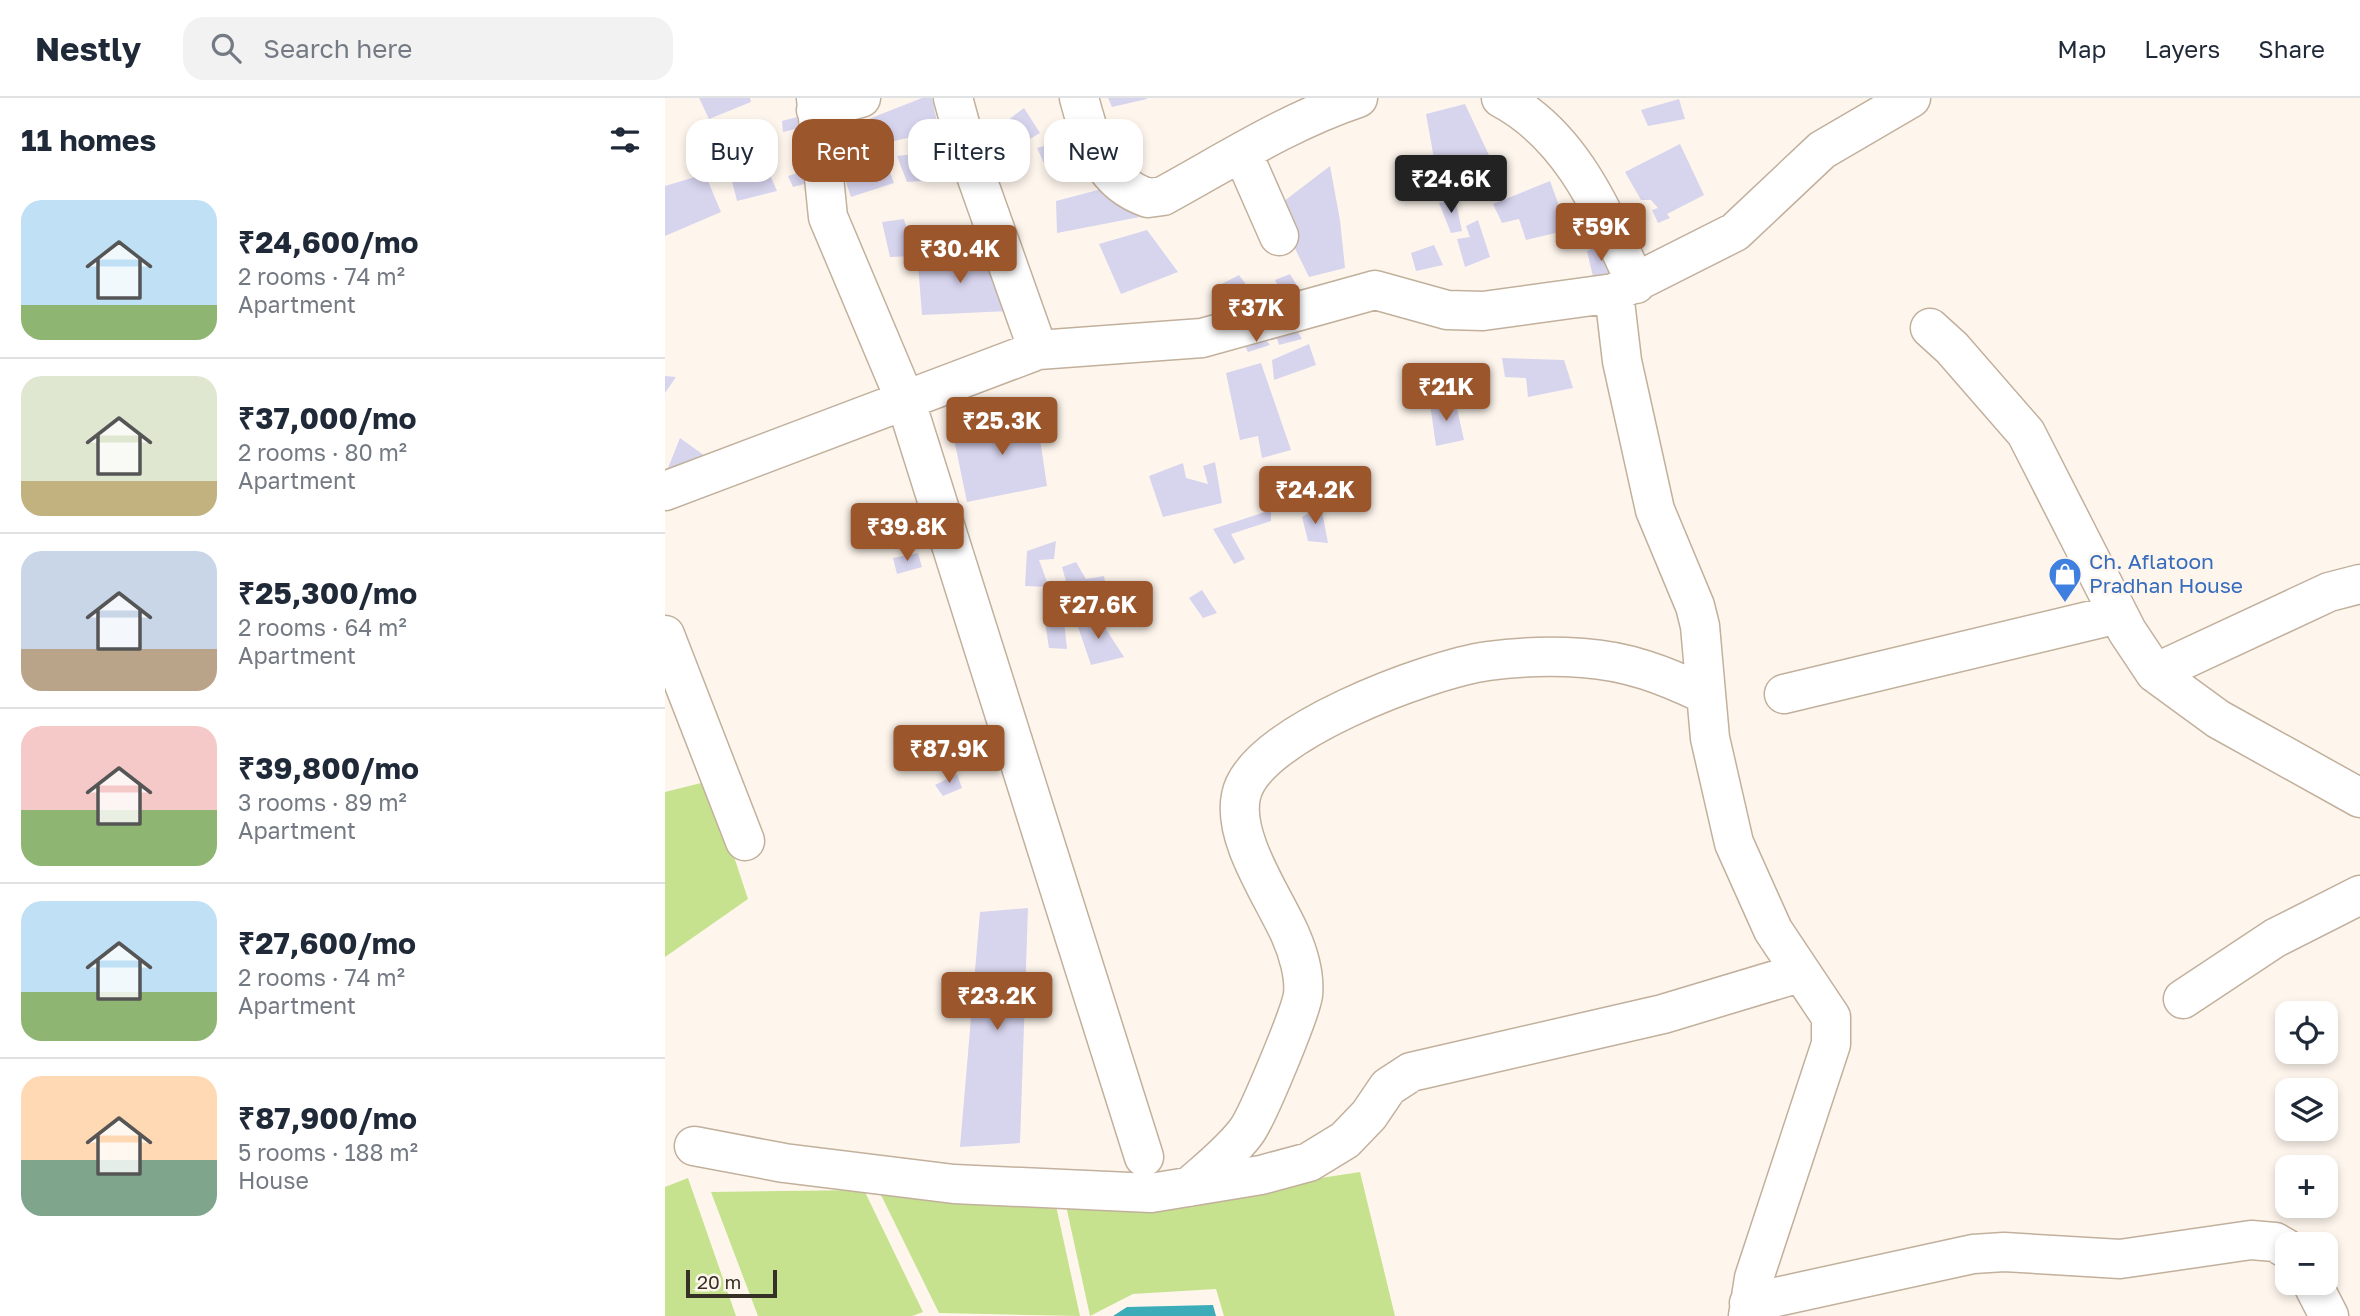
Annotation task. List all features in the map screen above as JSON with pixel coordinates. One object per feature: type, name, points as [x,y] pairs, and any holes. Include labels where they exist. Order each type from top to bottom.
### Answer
[{"type":"street","points":[[861,98],[816,104],[824,206],[906,402],[1144,1157]]},
{"type":"street","points":[[953,98],[968,153],[1038,350]]},
{"type":"street","points":[[1079,98],[1099,160],[1122,182],[1148,198],[1163,196],[1324,110],[1358,98]]},
{"type":"street","points":[[1500,98],[1538,123],[1580,170],[1625,289],[1622,361],[1654,510],[1695,606],[1702,646],[1704,694],[1710,738],[1734,843],[1773,930],[1831,1017],[1831,1044],[1754,1278],[1749,1310],[1973,1254],[2004,1252],[2120,1259],[2251,1240],[2275,1242]]},
{"type":"street","points":[[665,491],[1038,350],[1202,338],[1375,290],[1447,310],[1483,311],[1625,289],[1735,232],[1822,150],[1911,98]]},
{"type":"street","points":[[1242,152],[1279,236]]},
{"type":"street","points":[[1930,328],[1960,357],[2026,433],[2118,614],[2155,673],[2218,719],[2360,798]]},
{"type":"street","points":[[2155,673],[2329,592],[2360,584]]},
{"type":"street","points":[[1784,694],[2118,614]]},
{"type":"street","points":[[665,635],[745,841]]},
{"type":"street","points":[[1189,1187],[1248,1130],[1303,996],[1300,961],[1242,827],[1240,799],[1247,779],[1259,765],[1310,727],[1355,704],[1426,678],[1488,661],[1584,658],[1656,671],[1704,694]]},
{"type":"street","points":[[2183,999],[2275,938],[2360,895]]},
{"type":"street","points":[[694,1146],[783,1163],[954,1184],[1151,1193],[1261,1175],[1309,1162],[1328,1152],[1359,1126],[1388,1087],[1411,1072],[1663,1014],[1799,972]]},
{"type":"street","points":[[2318,1295],[2329,1316]]},
{"type":"green space","points":[[709,781],[748,899],[665,957],[665,792]]},
{"type":"green space","points":[[1360,1172],[1395,1316],[1224,1316],[1216,1289],[1133,1294],[1090,1316],[1065,1201],[1229,1192]]},
{"type":"green space","points":[[688,1178],[736,1316],[665,1316],[665,1187]]},
{"type":"green space","points":[[878,1189],[1055,1201],[1080,1316],[939,1313]]},
{"type":"green space","points":[[864,1190],[923,1312],[912,1316],[758,1316],[711,1192]]},
{"type":"water","points":[[1213,1305],[1216,1316],[1113,1316],[1127,1307]]},
{"type":"building","points":[[699,98],[750,98],[751,102],[709,119]]},
{"type":"building","points":[[922,98],[932,98],[936,119],[908,119],[908,138],[894,141],[894,119],[869,119]]},
{"type":"building","points":[[1108,98],[1146,98],[1147,99],[1112,107]]},
{"type":"building","points":[[1679,99],[1685,119],[1648,126],[1641,110]]},
{"type":"building","points":[[1465,104],[1495,168],[1440,192],[1426,114]]},
{"type":"building","points":[[1024,108],[1040,133],[1030,139],[1030,119],[1010,119]]},
{"type":"building","points":[[797,117],[798,119],[792,119],[792,130],[783,132],[782,121]]},
{"type":"building","points":[[1680,144],[1704,195],[1667,214],[1670,218],[1658,223],[1652,210],[1658,208],[1651,200],[1641,200],[1625,172]]},
{"type":"building","points":[[1044,146],[1044,163],[1037,148]]},
{"type":"building","points":[[908,155],[908,182],[907,182],[897,156]]},
{"type":"building","points":[[1330,166],[1345,268],[1309,277],[1275,208]]},
{"type":"building","points":[[792,175],[792,182],[811,182],[793,187],[788,176]]},
{"type":"building","points":[[686,180],[686,182],[708,182],[721,212],[665,236],[665,186]]},
{"type":"building","points":[[1550,181],[1568,230],[1526,240],[1519,219],[1502,223],[1493,204]]},
{"type":"building","points":[[732,182],[773,182],[777,191],[737,201]]},
{"type":"building","points":[[846,182],[894,183],[851,197]]},
{"type":"building","points":[[1121,184],[1145,216],[1057,233],[1056,201]]},
{"type":"building","points":[[1455,199],[1462,231],[1451,233],[1439,203]]},
{"type":"building","points":[[904,219],[915,256],[890,257],[882,222]]},
{"type":"building","points":[[1478,220],[1490,257],[1465,267],[1457,239],[1470,237],[1466,226]]},
{"type":"building","points":[[1147,230],[1178,272],[1121,294],[1099,244]]},
{"type":"building","points":[[1606,242],[1617,277],[1594,281],[1587,251]]},
{"type":"building","points":[[1434,245],[1443,265],[1416,271],[1411,253]]},
{"type":"building","points":[[985,247],[1009,311],[922,315],[918,264]]},
{"type":"building","points":[[1290,274],[1309,305],[1291,310],[1275,280]]},
{"type":"building","points":[[1239,275],[1248,287],[1230,291],[1236,307],[1265,295],[1275,316],[1230,328],[1212,289]]},
{"type":"building","points":[[1294,325],[1302,339],[1279,345],[1275,332]]},
{"type":"building","points":[[1264,337],[1270,345],[1248,352],[1243,343]]},
{"type":"building","points":[[1309,344],[1316,365],[1274,380],[1272,360]]},
{"type":"building","points":[[1502,358],[1564,360],[1573,388],[1528,397],[1526,378],[1505,377]]},
{"type":"building","points":[[1261,363],[1291,450],[1262,458],[1258,436],[1240,440],[1226,373]]},
{"type":"building","points":[[665,376],[676,377],[665,393]]},
{"type":"building","points":[[1455,400],[1464,440],[1436,446],[1430,404]]},
{"type":"building","points":[[1035,405],[1047,486],[967,502],[954,439]]},
{"type":"building","points":[[680,438],[705,456],[689,477],[668,468]]},
{"type":"building","points":[[1215,462],[1222,503],[1163,517],[1149,476],[1183,463],[1186,478],[1208,484],[1203,466]]},
{"type":"building","points":[[1321,506],[1328,543],[1308,541],[1302,517]]},
{"type":"building","points":[[1271,510],[1271,521],[1231,534],[1245,559],[1234,564],[1213,529]]},
{"type":"building","points":[[1056,541],[1054,559],[1039,560],[1049,587],[1025,586],[1027,551]]},
{"type":"building","points":[[918,553],[922,567],[897,574],[893,558]]},
{"type":"building","points":[[1076,562],[1086,579],[1104,576],[1110,610],[1073,607],[1062,567]]},
{"type":"building","points":[[1202,590],[1217,613],[1203,618],[1189,598]]},
{"type":"building","points":[[1063,612],[1067,649],[1049,648],[1044,616]]},
{"type":"building","points":[[1098,617],[1124,657],[1091,665],[1075,618]]},
{"type":"building","points":[[957,774],[962,788],[943,796],[935,785]]},
{"type":"building","points":[[1028,908],[1020,1143],[960,1147],[980,912]]},
{"type":"place","name":"Ch. Aflatoon Pradhan House","points":[[2065,604]]}]
